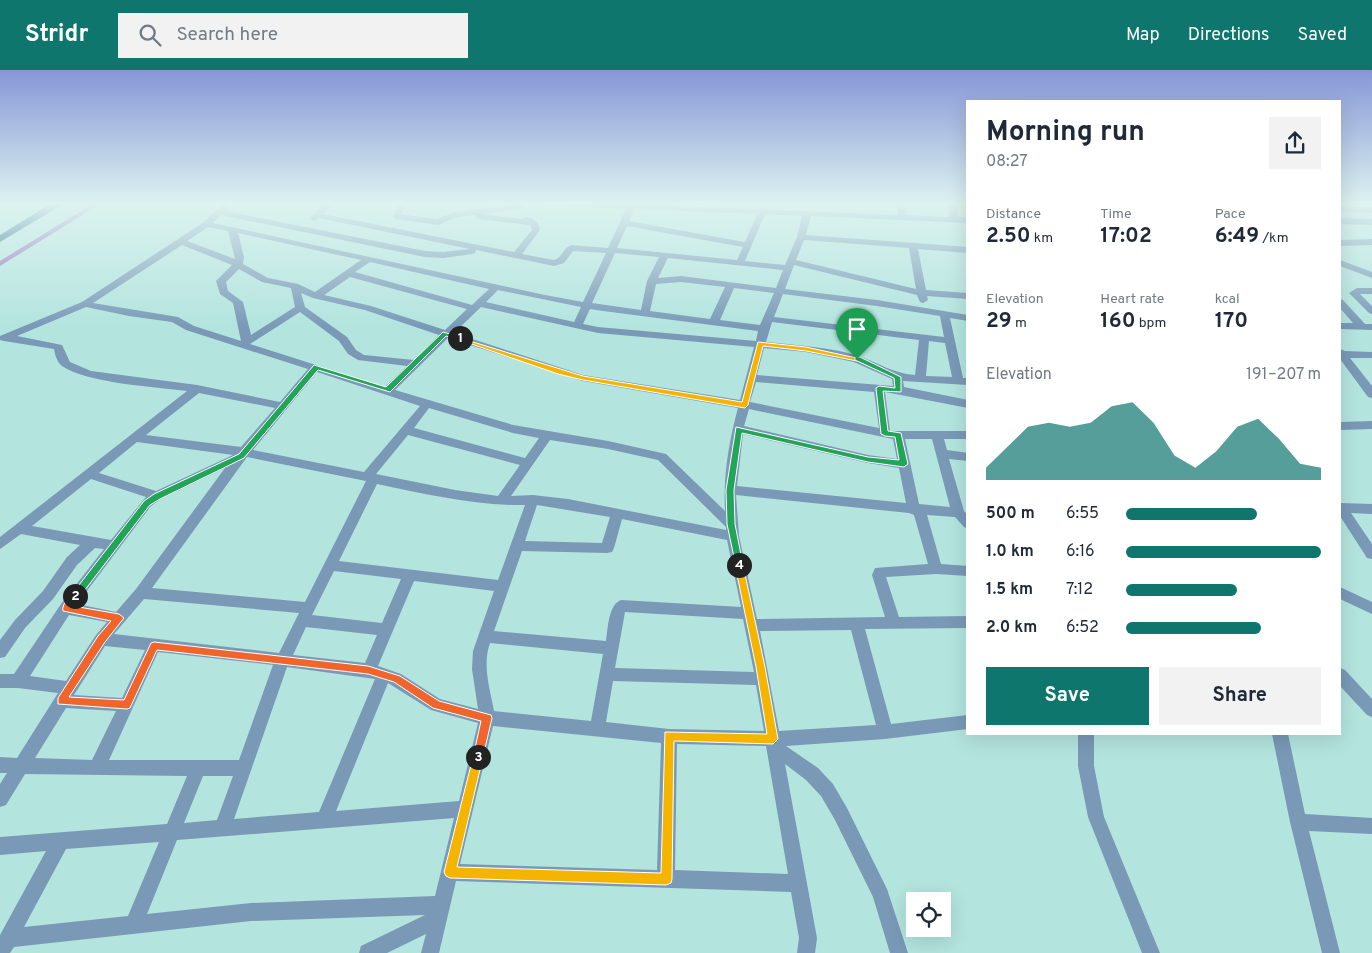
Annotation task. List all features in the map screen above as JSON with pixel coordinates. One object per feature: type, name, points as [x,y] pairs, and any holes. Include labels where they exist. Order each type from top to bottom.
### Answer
[{"type":"street","points":[[2,339],[85,304],[175,244]]},
{"type":"street","points":[[189,244],[228,259],[265,280],[295,286],[316,296],[368,308],[576,376],[609,384],[745,405],[885,434],[966,435]]},
{"type":"street","points":[[237,244],[240,254],[238,265],[221,281],[223,292],[238,302],[245,343]]},
{"type":"street","points":[[298,244],[586,305],[714,322],[766,324],[951,341]]},
{"type":"street","points":[[379,244],[425,254],[443,255],[482,249]]},
{"type":"street","points":[[425,254],[434,244]]},
{"type":"street","points":[[459,244],[558,262],[571,248],[611,250],[740,263],[790,265],[922,293],[966,296]]},
{"type":"street","points":[[516,256],[525,244]]},
{"type":"street","points":[[577,326],[614,244]]},
{"type":"street","points":[[740,263],[748,245],[744,244]]},
{"type":"street","points":[[798,244],[778,291],[760,344],[753,378],[738,429],[730,490],[732,530],[763,679],[808,938],[806,953]]},
{"type":"street","points":[[891,244],[966,250]]},
{"type":"street","points":[[913,246],[924,311]]},
{"type":"street","points":[[645,313],[652,281],[665,255]]},
{"type":"street","points":[[316,296],[367,260]]},
{"type":"street","points":[[1341,263],[1372,274]]},
{"type":"street","points":[[347,273],[476,305],[577,326],[633,334],[806,349],[857,359],[897,377],[963,382],[945,316]]},
{"type":"street","points":[[652,281],[676,279],[877,302],[945,316],[966,318]]},
{"type":"street","points":[[714,322],[731,285]]},
{"type":"street","points":[[295,286],[300,308],[347,343],[356,356],[414,363]]},
{"type":"street","points":[[388,390],[445,333],[496,286]]},
{"type":"street","points":[[1372,291],[1357,291],[1354,293],[1372,312]]},
{"type":"street","points":[[85,304],[129,313],[175,319],[190,328],[245,343],[427,404],[514,429],[608,445],[662,457],[732,530]]},
{"type":"street","points":[[245,343],[300,308]]},
{"type":"street","points":[[1344,310],[1372,312]]},
{"type":"street","points":[[1344,310],[1367,327]]},
{"type":"street","points":[[1341,326],[1367,327]]},
{"type":"street","points":[[920,379],[924,338]]},
{"type":"street","points":[[2,339],[58,347],[62,360],[66,364],[89,374],[197,389],[283,406]]},
{"type":"street","points":[[1341,353],[1372,355]]},
{"type":"street","points":[[1341,353],[1372,394]]},
{"type":"street","points":[[0,799],[19,766],[102,639],[141,593],[243,454],[316,367]]},
{"type":"street","points":[[897,377],[899,390]]},
{"type":"street","points":[[753,378],[899,390],[966,404]]},
{"type":"street","points":[[879,388],[885,434]]},
{"type":"street","points":[[0,544],[197,389]]},
{"type":"street","points":[[223,827],[282,661],[330,565],[370,478],[427,404]]},
{"type":"street","points":[[1341,426],[1372,424]]},
{"type":"street","points":[[738,429],[868,459],[904,464]]},
{"type":"street","points":[[406,430],[528,463]]},
{"type":"street","points":[[898,435],[916,510],[936,569]]},
{"type":"street","points":[[937,435],[958,513],[966,522]]},
{"type":"street","points":[[501,501],[548,436]]},
{"type":"street","points":[[135,438],[243,454],[455,495],[501,501],[533,500],[732,530]]},
{"type":"street","points":[[18,682],[66,608],[147,503],[157,496],[243,454]]},
{"type":"street","points":[[942,454],[966,457]]},
{"type":"street","points":[[89,474],[157,496]]},
{"type":"street","points":[[730,490],[958,513]]},
{"type":"street","points":[[430,953],[487,718],[479,669],[480,651],[533,500]]},
{"type":"street","points":[[1341,508],[1372,509]]},
{"type":"street","points":[[1341,509],[1372,554]]},
{"type":"street","points":[[517,546],[607,548],[617,513]]},
{"type":"street","points":[[20,528],[114,546]]},
{"type":"street","points":[[0,652],[20,624],[48,595],[72,561],[92,542]]},
{"type":"street","points":[[330,565],[503,586]]},
{"type":"street","points":[[894,623],[879,575],[880,572],[936,569],[966,571]]},
{"type":"street","points":[[324,820],[376,672],[386,630],[410,575]]},
{"type":"street","points":[[141,593],[306,614],[386,630]]},
{"type":"street","points":[[1341,593],[1372,608]]},
{"type":"street","points":[[597,729],[619,608],[624,606],[750,619],[857,624],[966,622]]},
{"type":"street","points":[[66,608],[119,618]]},
{"type":"street","points":[[857,624],[885,732]]},
{"type":"street","points":[[485,636],[612,648]]},
{"type":"street","points":[[102,639],[376,672],[396,679],[436,705],[487,718],[669,736],[774,743],[966,722]]},
{"type":"street","points":[[97,768],[154,646]]},
{"type":"street","points":[[607,674],[763,679]]},
{"type":"street","points":[[1341,676],[1372,710]]},
{"type":"street","points":[[0,681],[18,682],[65,695],[127,704]]},
{"type":"street","points":[[1086,735],[1086,766],[1096,817],[1151,953]]},
{"type":"street","points":[[1280,735],[1298,822],[1331,953]]},
{"type":"street","points":[[666,879],[669,736]]},
{"type":"street","points":[[774,743],[812,774],[827,790],[881,895],[899,953]]},
{"type":"street","points":[[0,765],[97,768],[244,768]]},
{"type":"street","points":[[133,925],[199,767]]},
{"type":"street","points":[[0,846],[466,809]]},
{"type":"street","points":[[1298,822],[1372,826]]},
{"type":"street","points":[[4,946],[61,841]]},
{"type":"street","points":[[450,872],[798,883]]},
{"type":"street","points":[[4,946],[133,925],[251,912],[441,911]]},
{"type":"street","points":[[368,953],[441,911]]},
{"type":"waterway","points":[[0,264],[32,244]]},
{"type":"route","points":[[445,333],[560,372],[609,384],[745,405],[760,344],[806,349],[857,359],[897,377],[899,390],[879,388],[885,434],[898,435],[904,464],[868,459],[738,429],[730,490],[731,524],[773,739],[669,736],[666,879],[450,872],[487,718],[436,705],[396,679],[384,674],[368,670],[154,646],[127,704],[61,701],[102,639],[119,618],[66,608],[147,503],[157,496],[242,456],[316,367],[388,390],[445,333]]}]
